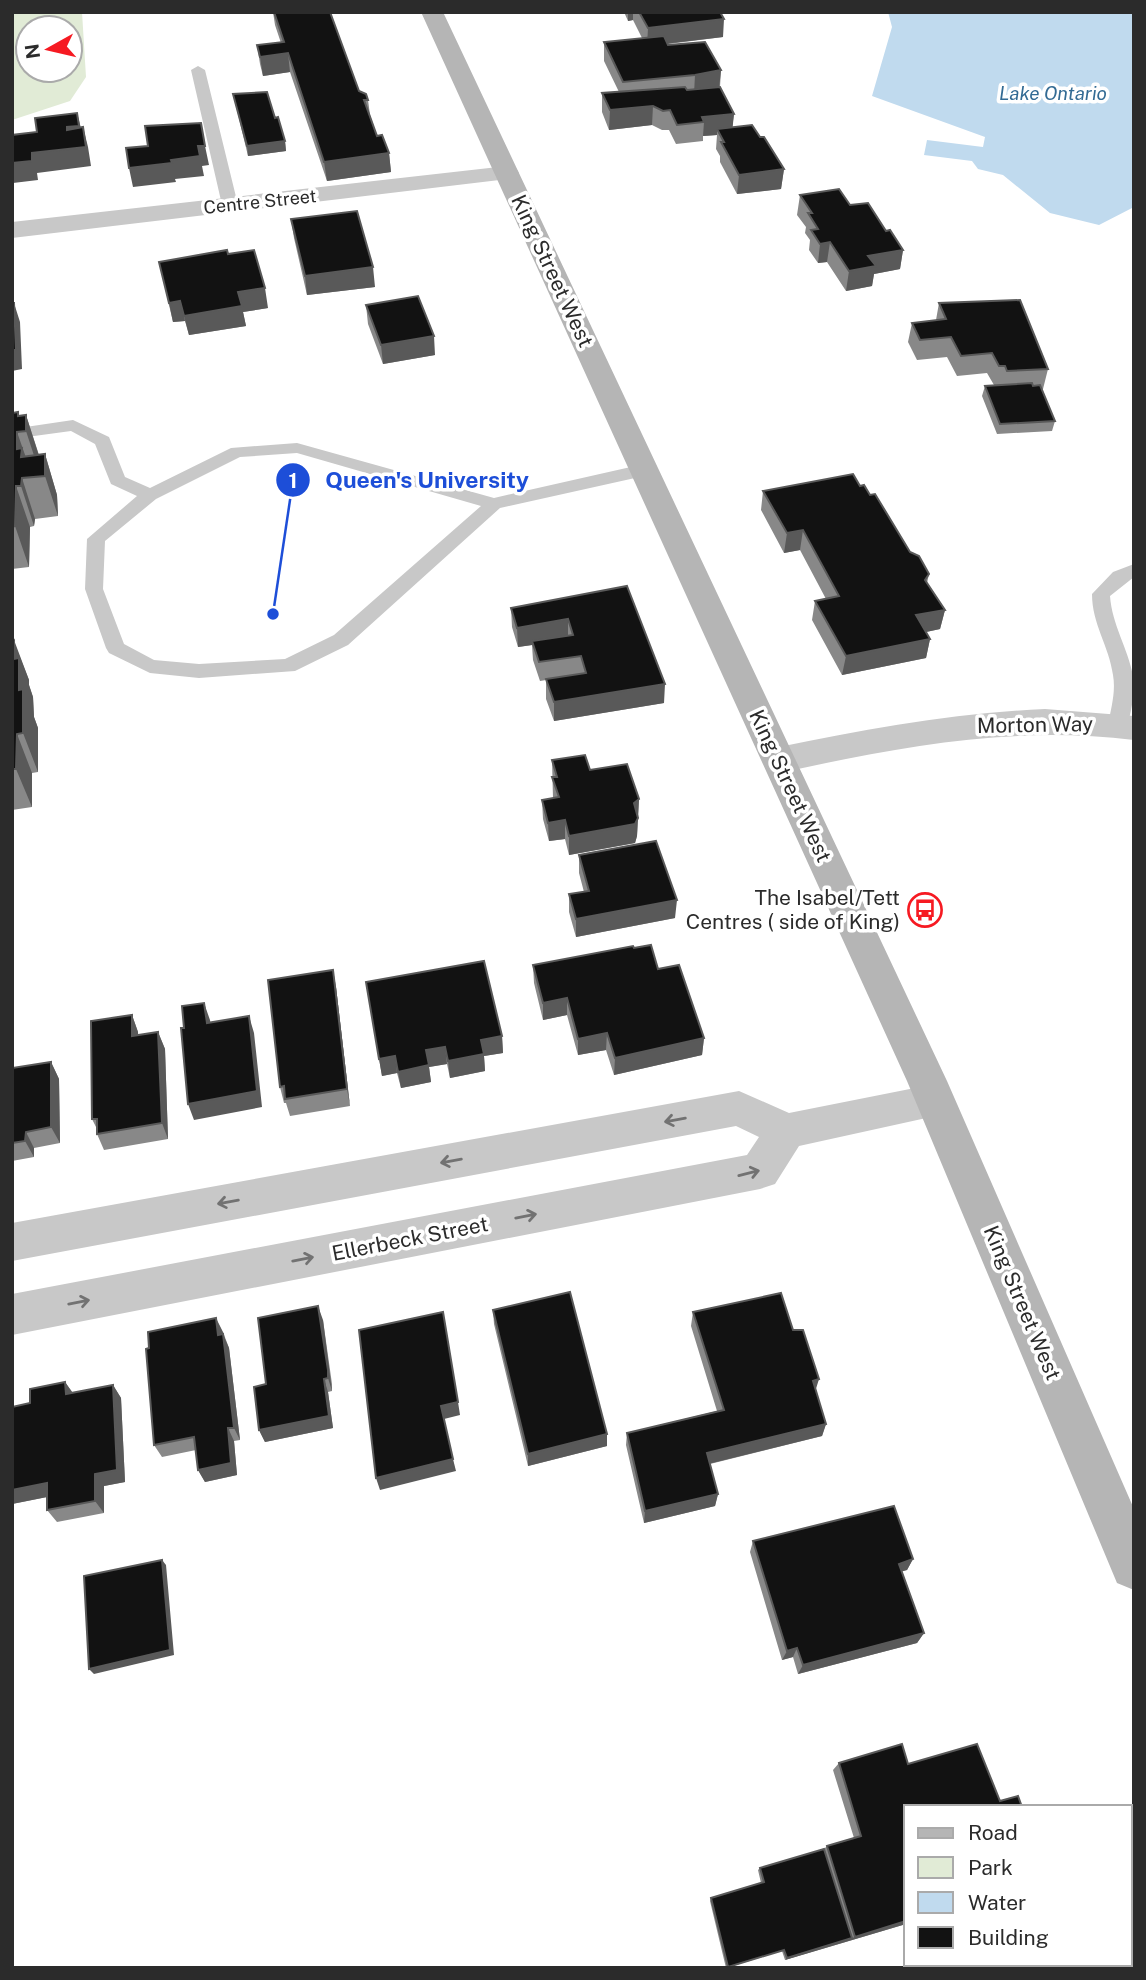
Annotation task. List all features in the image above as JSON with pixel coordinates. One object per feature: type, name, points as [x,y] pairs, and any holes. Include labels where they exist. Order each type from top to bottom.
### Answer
[{"type":"main road","name":"King Street West","points":[[432,12],[935,1101],[1134,1566]]},
{"type":"street","name":"Centre Street","points":[[12,230],[507,173]]},
{"type":"street","name":"Morton Way","points":[[779,760],[935,730],[993,723],[1040,721],[1126,727]]},
{"type":"street","points":[[12,1242],[739,1108],[786,1131],[935,1101]]},
{"type":"street","name":"Ellerbeck Street","points":[[12,1315],[760,1171],[786,1131]]},
{"type":"lane","points":[[198,70],[230,205]]},
{"type":"lane","points":[[12,434],[73,425],[103,441],[117,480],[150,495]]},
{"type":"lane","points":[[494,504],[341,640],[288,666],[199,671],[150,666],[116,648],[94,589],[96,539],[150,495],[237,453],[297,448],[494,504],[644,470]]},
{"type":"lane","name":"Morton Way","points":[[1126,727],[1124,685],[1100,610],[1101,594],[1120,576],[1134,570]]},
{"type":"green space","points":[[12,12],[82,12],[14,14],[14,84],[81,84],[70,101],[12,120]]},
{"type":"green space","points":[[84,44],[86,77],[84,80]]},
{"type":"water","name":"Lake Ontario","points":[[888,12],[1134,12],[1134,207],[1099,225],[1050,213],[1003,175],[978,169],[972,161],[924,155],[927,140],[983,147],[985,137],[872,96],[892,27]]},
{"type":"building","points":[[274,12],[330,12],[359,91],[366,94],[368,100],[364,100],[377,136],[382,135],[389,153],[324,162],[288,53],[260,57],[257,45],[284,42]]},
{"type":"building","points":[[639,12],[720,12],[724,19],[648,28]]},
{"type":"building","points":[[664,36],[668,45],[705,42],[721,70],[623,82],[604,42]]},
{"type":"building","points":[[685,87],[687,90],[720,87],[734,114],[702,117],[704,122],[677,125],[670,110],[663,111],[653,106],[610,110],[602,93]]},
{"type":"building","points":[[267,92],[285,141],[247,146],[233,94]]},
{"type":"building","points":[[77,113],[79,126],[67,127],[67,130],[83,127],[86,147],[32,153],[32,161],[12,163],[12,135],[37,132],[35,118]]},
{"type":"building","points":[[201,123],[205,146],[198,146],[200,156],[171,160],[172,163],[129,168],[126,148],[148,146],[145,126]]},
{"type":"building","points":[[752,125],[760,137],[764,137],[784,169],[739,175],[717,129]]},
{"type":"building","points":[[839,189],[850,205],[868,203],[886,231],[890,230],[903,250],[868,256],[876,266],[849,271],[830,242],[820,244],[811,230],[818,229],[808,213],[812,213],[800,195]]},
{"type":"building","points":[[357,211],[373,267],[305,276],[291,219]]},
{"type":"building","points":[[227,250],[228,254],[254,250],[265,288],[238,292],[242,306],[184,316],[180,301],[169,303],[159,262]]},
{"type":"building","points":[[418,296],[434,336],[381,345],[366,305]]},
{"type":"building","points":[[1020,300],[1048,369],[1007,371],[1005,366],[999,366],[992,353],[961,356],[951,337],[920,340],[912,323],[946,319],[939,303]]},
{"type":"building","points":[[14,303],[16,350],[12,350]]},
{"type":"building","points":[[1032,383],[1033,386],[1040,385],[1055,421],[1000,424],[985,386]]},
{"type":"building","points":[[18,412],[18,416],[26,415],[26,431],[17,432],[17,449],[22,448],[21,457],[45,454],[45,476],[22,478],[21,486],[16,486],[15,526],[12,527],[12,413]]},
{"type":"building","points":[[853,474],[860,486],[864,485],[870,495],[875,494],[910,552],[919,556],[929,574],[925,580],[945,610],[916,615],[930,639],[846,656],[815,601],[839,596],[803,530],[787,533],[763,491]]},
{"type":"building","points":[[627,586],[665,684],[554,702],[546,679],[586,673],[581,656],[539,662],[532,641],[573,635],[568,619],[517,628],[511,608]]},
{"type":"building","points":[[12,637],[13,659],[19,658],[19,690],[23,689],[23,733],[17,734],[16,769],[12,769]]},
{"type":"building","points":[[585,755],[590,770],[627,764],[639,799],[634,803],[638,818],[635,824],[569,836],[565,820],[548,823],[542,800],[559,797],[552,777],[557,777],[552,760]]},
{"type":"building","points":[[656,841],[677,900],[576,919],[569,894],[589,891],[579,855]]},
{"type":"building","points":[[651,945],[658,969],[679,965],[704,1038],[615,1058],[607,1033],[578,1039],[567,998],[543,1003],[533,965]]},
{"type":"building","points":[[484,961],[502,1036],[481,1040],[484,1054],[448,1061],[445,1047],[426,1050],[429,1065],[398,1072],[395,1056],[379,1059],[366,982]]},
{"type":"building","points":[[333,970],[347,1089],[285,1099],[284,1086],[280,1087],[268,980]]},
{"type":"building","points":[[204,1003],[207,1023],[249,1016],[257,1091],[188,1104],[181,1028],[184,1028],[182,1006]]},
{"type":"building","points":[[132,1015],[132,1036],[158,1032],[162,1123],[97,1134],[97,1119],[92,1119],[91,1021]]},
{"type":"building","points":[[51,1062],[51,1127],[26,1132],[25,1141],[12,1143],[12,1068]]},
{"type":"building","points":[[570,1292],[607,1434],[528,1454],[493,1310]]},
{"type":"building","points":[[781,1293],[793,1330],[803,1330],[819,1379],[813,1381],[826,1424],[707,1453],[718,1494],[645,1511],[627,1433],[724,1410],[693,1312]]},
{"type":"building","points":[[318,1306],[328,1370],[328,1378],[324,1379],[329,1416],[259,1430],[254,1387],[266,1384],[258,1318]]},
{"type":"building","points":[[443,1312],[458,1402],[441,1406],[453,1459],[376,1478],[359,1330]]},
{"type":"building","points":[[216,1318],[218,1335],[223,1334],[234,1428],[228,1428],[231,1463],[198,1470],[194,1437],[154,1445],[146,1349],[149,1348],[148,1332]]},
{"type":"building","points":[[65,1382],[66,1394],[113,1385],[117,1470],[95,1474],[95,1501],[47,1510],[47,1483],[12,1490],[12,1407],[30,1403],[30,1389]]},
{"type":"building","points":[[894,1506],[913,1559],[899,1564],[924,1633],[803,1665],[797,1648],[787,1651],[753,1541]]},
{"type":"building","points":[[162,1560],[170,1650],[89,1669],[84,1576]]},
{"type":"building","points":[[902,1744],[908,1764],[977,1744],[1000,1801],[1018,1796],[1021,1805],[904,1805],[904,1922],[855,1937],[827,1846],[861,1836],[839,1763]]},
{"type":"building","points":[[824,1849],[852,1938],[787,1958],[784,1950],[728,1967],[711,1898],[764,1882],[760,1868]]},
{"type":"place","name":"Queen's University","points":[[273,614]]},
{"type":"place","name":"The Isabel/Tett Centres ( side of King)","points":[[925,910]]}]
